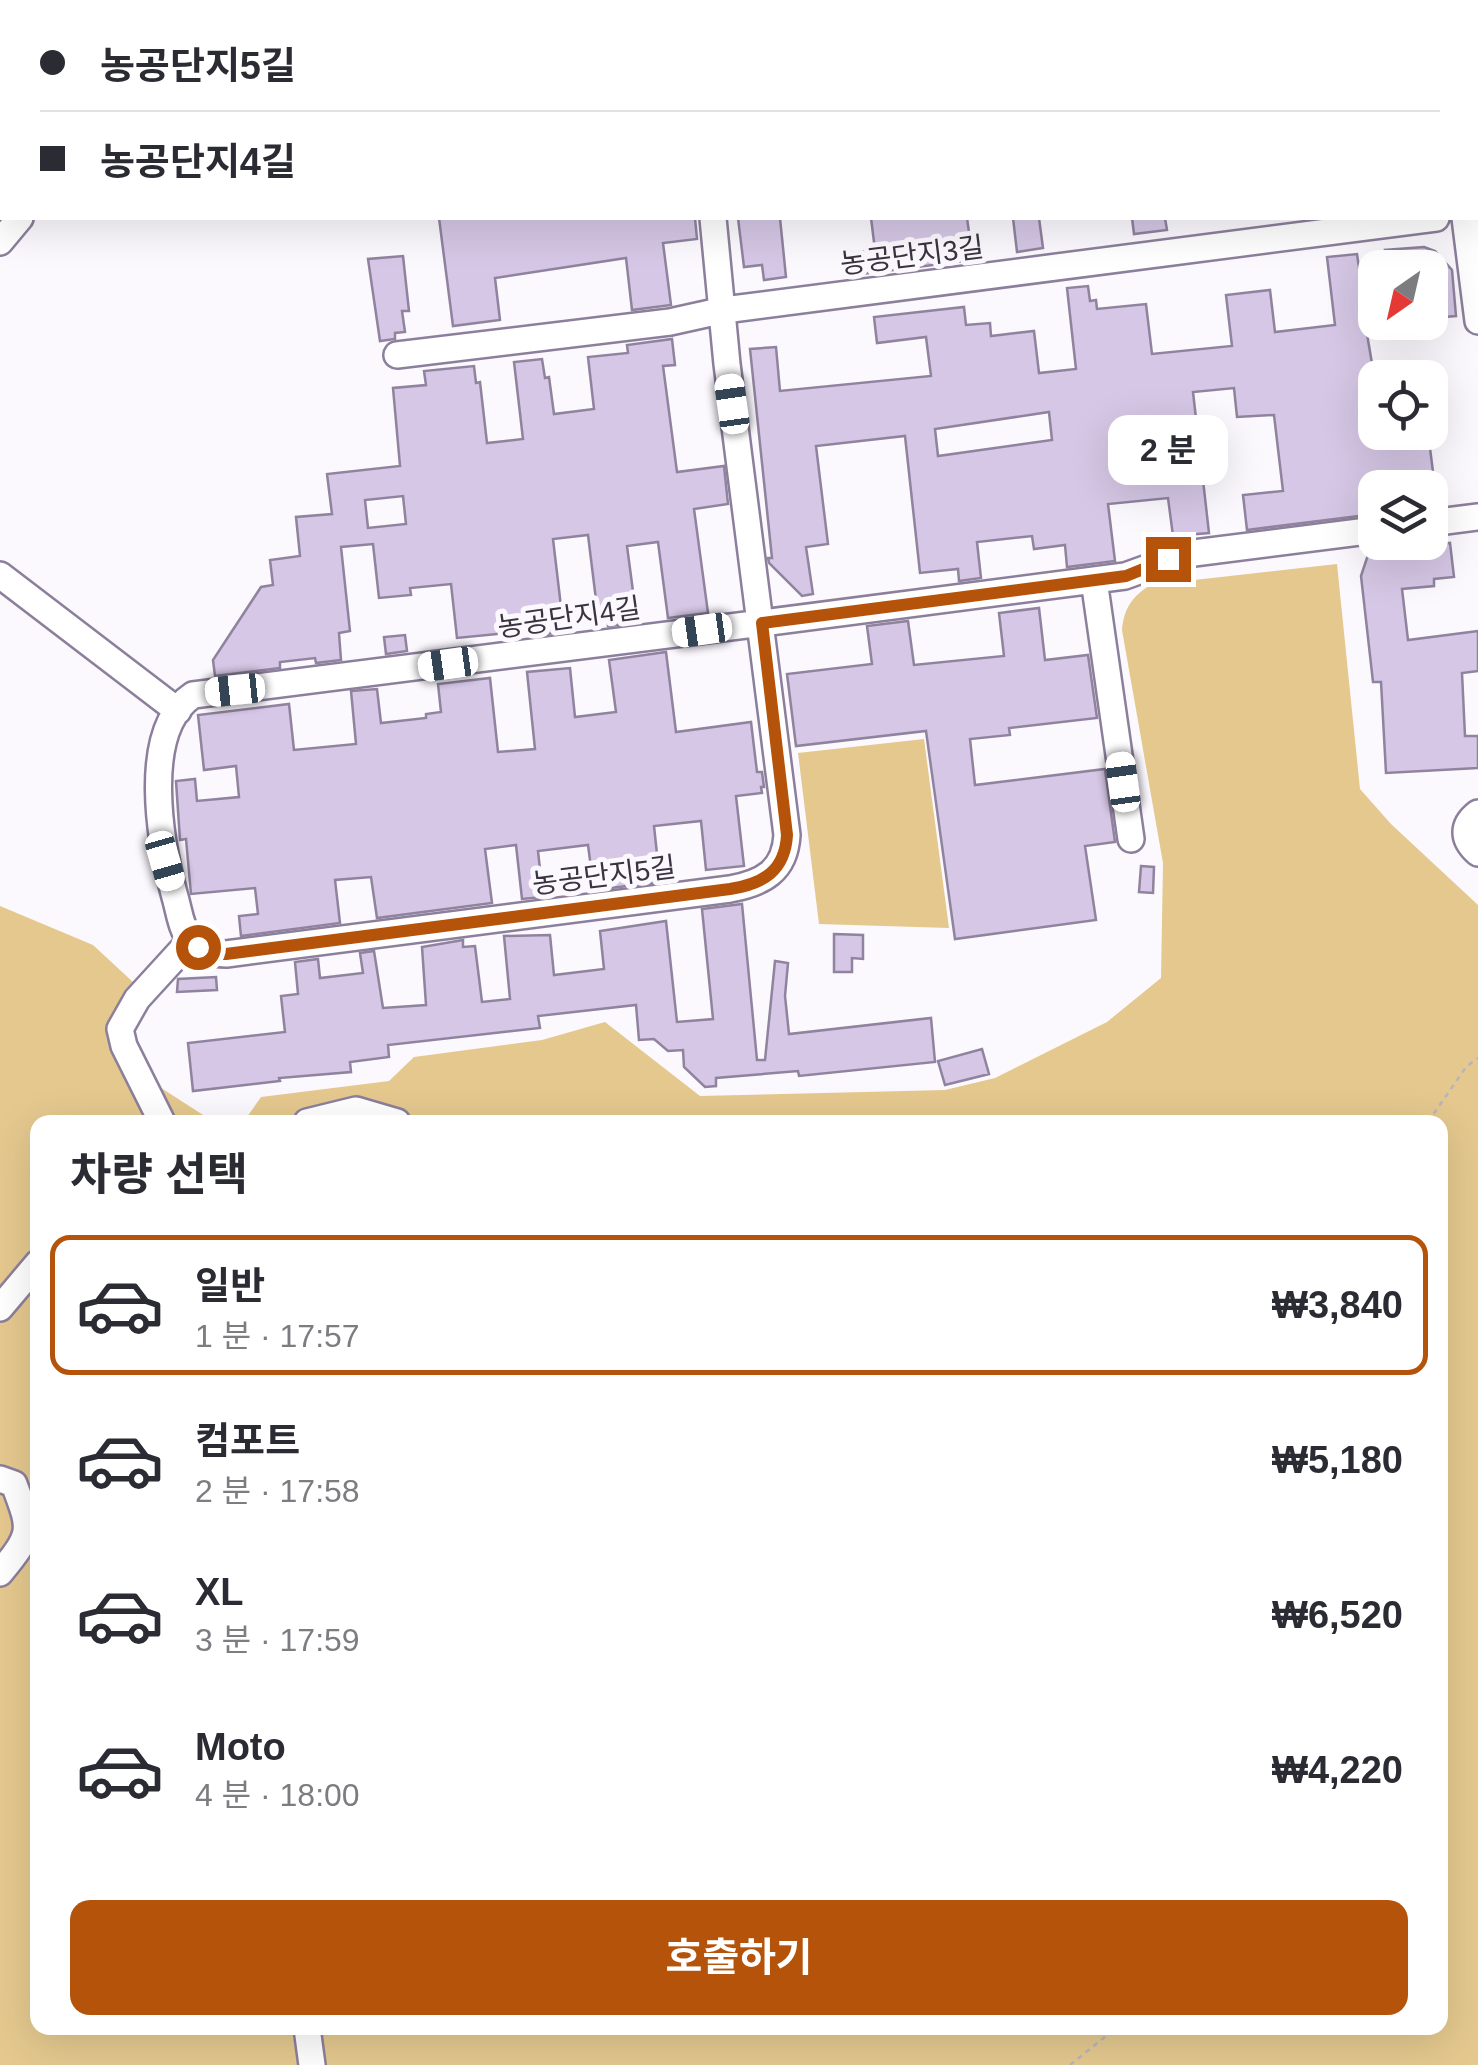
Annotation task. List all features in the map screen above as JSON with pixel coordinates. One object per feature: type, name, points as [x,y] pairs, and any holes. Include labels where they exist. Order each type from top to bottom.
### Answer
[{"type":"street","points":[[0,242],[18,220]]},
{"type":"street","name":"농공단지5길","points":[[190,941],[207,952],[226,954],[715,891],[761,881],[779,865],[787,835],[727,364],[713,220]]},
{"type":"street","name":"농공단지3길","points":[[397,355],[1421,220]]},
{"type":"street","points":[[1465,220],[1478,321]]},
{"type":"street","points":[[1448,520],[1478,516]]},
{"type":"street","name":"농공단지4길","points":[[178,711],[198,694],[1126,576],[1186,554],[1358,532]]},
{"type":"street","points":[[0,576],[178,711],[163,754],[158,814],[165,861],[190,941],[137,999],[120,1030],[151,1115]]},
{"type":"street","points":[[1094,580],[1131,839]]},
{"type":"street","points":[[1478,813],[1465,830],[1466,841],[1478,854]]},
{"type":"street","points":[[336,1115],[356,1110],[373,1115]]},
{"type":"street","points":[[0,1308],[30,1272]]},
{"type":"street","points":[[0,1479],[14,1484],[28,1518],[28,1530],[0,1572]]},
{"type":"street","points":[[309,2035],[312,2065]]},
{"type":"path","points":[[1433,1115],[1466,1067],[1478,1058]]},
{"type":"path","points":[[1070,2065],[1107,2035]]},
{"type":"shaded area","points":[[1337,564],[1360,789],[1391,824],[1478,905],[1478,2065],[0,2065],[0,906],[93,945],[134,983],[114,1019],[127,1066],[203,1115],[30,1115],[30,2035],[1448,2035],[1448,1115],[248,1115],[261,1097],[389,1081],[414,1057],[542,1040],[605,1022],[700,1096],[945,1090],[995,1078],[1107,1022],[1161,978],[1163,863],[1122,630],[1130,604],[1150,585]]},
{"type":"shaded area","points":[[924,739],[949,928],[819,924],[798,753]]},
{"type":"building","points":[[439,220],[695,220],[697,239],[663,243],[671,305],[632,310],[626,258],[495,278],[500,320],[453,326]]},
{"type":"building","points":[[738,220],[780,220],[786,277],[764,280],[762,265],[744,267]]},
{"type":"building","points":[[871,220],[967,220],[973,260],[853,275],[851,253],[875,250]]},
{"type":"building","points":[[1013,220],[1039,220],[1043,248],[1017,252]]},
{"type":"building","points":[[1132,220],[1165,220],[1167,230],[1134,234]]},
{"type":"building","points":[[1424,247],[1432,250],[1385,250]]},
{"type":"building","points":[[1357,254],[1358,340],[1368,340],[1371,360],[1358,360],[1358,450],[1430,450],[1433,470],[1358,470],[1358,516],[1247,530],[1243,495],[1283,491],[1274,415],[1237,417],[1234,388],[1193,392],[1209,533],[1173,536],[1168,498],[1108,504],[1115,561],[1067,567],[1065,545],[1034,549],[1032,536],[977,542],[981,578],[959,581],[958,569],[920,573],[905,436],[816,446],[828,544],[806,547],[813,594],[802,596],[769,563],[768,558],[772,558],[750,349],[776,347],[780,391],[931,376],[926,337],[877,343],[874,317],[964,307],[966,325],[990,323],[991,336],[1034,331],[1039,373],[1076,369],[1067,288],[1088,286],[1090,301],[1096,300],[1097,309],[1146,304],[1152,354],[1232,346],[1226,295],[1270,290],[1275,332],[1335,325],[1327,257]],"holes":[[[1049,412],[1052,440],[938,456],[935,429]]]},
{"type":"building","points":[[403,256],[409,311],[402,311],[405,332],[395,333],[395,339],[380,341],[368,259]]},
{"type":"building","points":[[1448,266],[1452,270],[1456,316],[1448,317]]},
{"type":"building","points":[[672,339],[675,365],[663,366],[677,472],[724,466],[728,504],[694,509],[708,613],[668,618],[658,542],[627,546],[640,622],[608,626],[607,606],[597,608],[588,535],[553,539],[564,632],[529,636],[528,631],[457,638],[451,584],[410,588],[411,595],[379,598],[373,544],[341,547],[350,631],[339,633],[341,660],[280,662],[280,668],[215,676],[213,660],[261,587],[273,585],[270,560],[300,556],[296,517],[332,514],[327,474],[400,466],[393,388],[426,385],[424,371],[474,366],[476,383],[480,382],[487,443],[523,439],[514,362],[542,359],[545,378],[549,377],[554,414],[594,409],[588,357],[628,353],[627,345]],"holes":[[[403,496],[406,524],[368,528],[365,500]]]},
{"type":"building","points":[[1448,543],[1454,577],[1434,579],[1434,586],[1402,589],[1408,640],[1478,631],[1478,671],[1462,673],[1465,736],[1478,736],[1478,768],[1386,773],[1381,682],[1373,682],[1361,576],[1366,560],[1448,560]]},
{"type":"building","points":[[1039,608],[1045,660],[1088,655],[1097,718],[1009,728],[1010,735],[970,739],[975,785],[1105,769],[1115,842],[1085,846],[1096,920],[955,939],[926,731],[796,746],[787,674],[872,664],[867,626],[908,621],[914,665],[1004,656],[999,613]]},
{"type":"building","points":[[405,635],[407,651],[386,654],[384,637]]},
{"type":"building","points":[[666,652],[676,732],[751,722],[757,772],[762,772],[764,787],[762,793],[736,796],[744,866],[706,870],[701,821],[654,826],[660,882],[594,890],[588,845],[538,851],[543,897],[522,899],[516,845],[485,849],[492,903],[377,918],[371,877],[335,880],[340,923],[241,936],[239,916],[258,914],[255,888],[191,894],[186,839],[180,840],[176,781],[195,779],[197,801],[239,797],[236,766],[204,770],[198,715],[289,704],[294,750],[356,744],[351,691],[377,689],[381,723],[426,718],[426,714],[441,712],[438,684],[490,678],[498,752],[535,749],[527,672],[570,668],[575,717],[616,712],[609,660]]},
{"type":"building","points":[[1141,866],[1154,867],[1153,893],[1139,892]]},
{"type":"building","points":[[742,904],[757,1060],[765,1060],[775,961],[788,963],[785,996],[789,1034],[931,1018],[935,1062],[799,1076],[798,1071],[716,1078],[716,1086],[705,1087],[684,1067],[683,1050],[668,1051],[654,1039],[639,1040],[636,1005],[538,1016],[540,1028],[388,1045],[389,1057],[350,1062],[351,1072],[193,1091],[188,1043],[285,1032],[281,996],[298,994],[295,962],[318,959],[320,978],[363,973],[360,953],[374,951],[383,1008],[426,1005],[422,947],[463,940],[463,947],[475,946],[482,1002],[510,999],[504,936],[550,935],[554,975],[604,969],[600,931],[666,921],[677,1022],[713,1019],[702,909]]},
{"type":"building","points":[[834,934],[863,935],[863,959],[852,958],[852,972],[834,972]]},
{"type":"building","points":[[216,977],[217,990],[177,992],[178,979]]},
{"type":"building","points":[[982,1049],[989,1074],[945,1085],[938,1061]]},
{"type":"route","points":[[198,947],[226,954],[752,885],[770,876],[779,865],[787,835],[762,623],[1126,576],[1168,559]]}]
